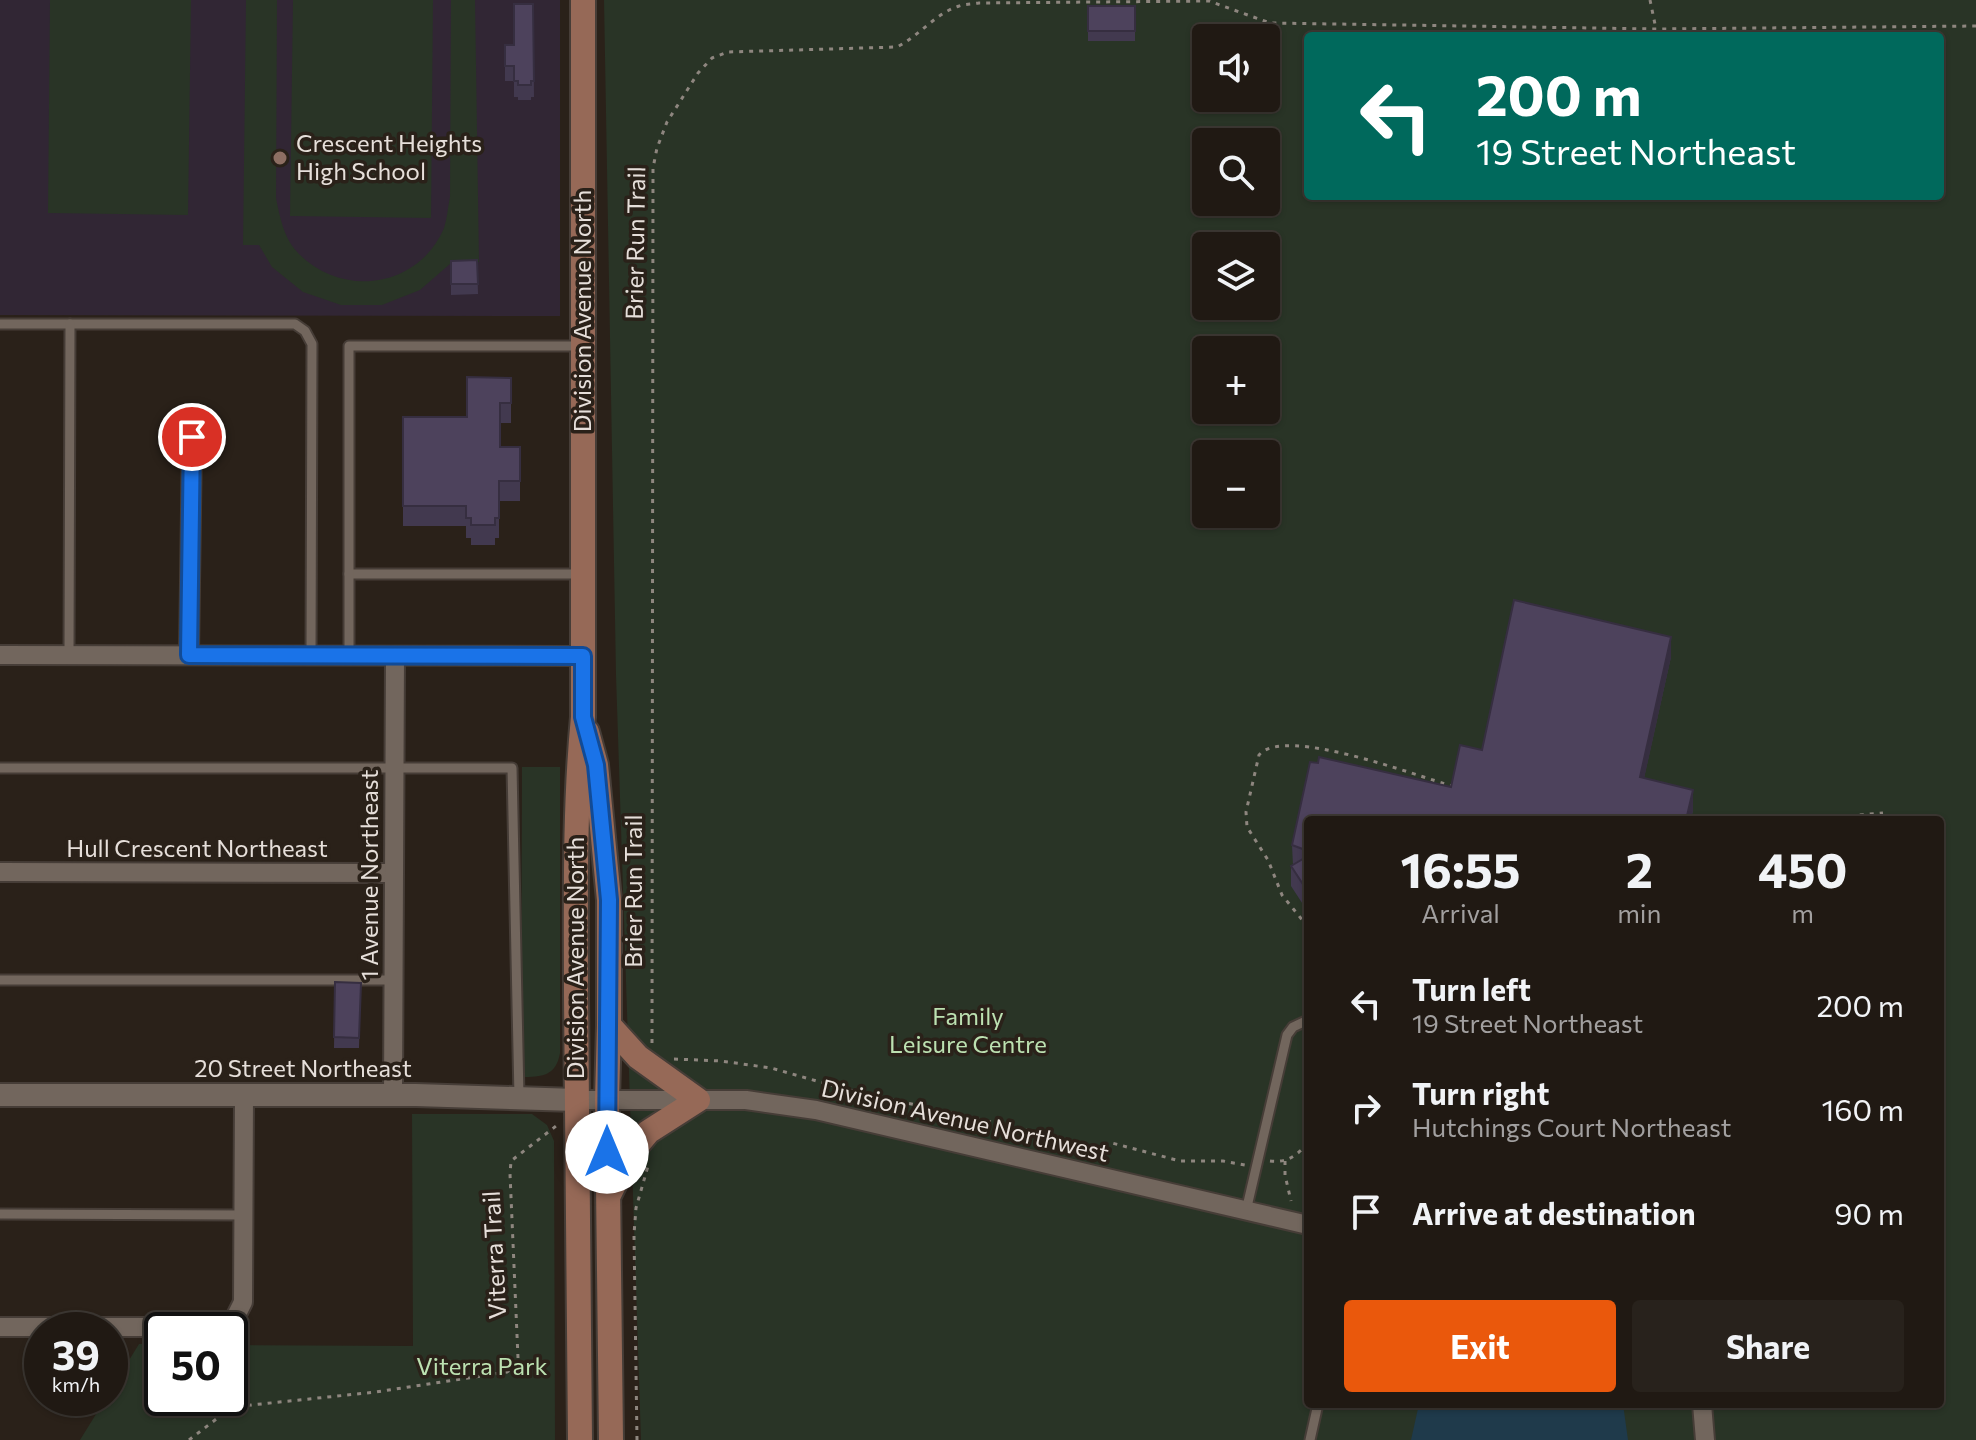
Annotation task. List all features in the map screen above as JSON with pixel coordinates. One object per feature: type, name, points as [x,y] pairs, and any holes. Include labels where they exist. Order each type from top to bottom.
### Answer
[{"type":"main road","name":"Division Avenue North","points":[[580,1440],[576,841],[583,717],[583,0]]},
{"type":"main road","name":"Division Avenue North","points":[[583,717],[596,765],[609,900],[607,1199],[611,1440]]},
{"type":"main road","points":[[607,1199],[629,1155],[648,1132],[698,1100],[638,1057],[609,1025]]},
{"type":"street","points":[[189,655],[192,437]]},
{"type":"street","points":[[0,655],[583,656]]},
{"type":"street","name":"1 Avenue Northeast","points":[[393,1095],[395,656]]},
{"type":"street","name":"Hull Crescent Northeast","points":[[0,872],[394,873]]},
{"type":"street","name":"20 Street Northeast","points":[[0,1095],[393,1095],[607,1100]]},
{"type":"street","points":[[0,1327],[220,1327],[229,1324],[243,1302],[244,1095]]},
{"type":"street","name":"Division Avenue Northwest","points":[[607,1100],[746,1100],[816,1110],[1304,1224]]},
{"type":"street","points":[[1702,1408],[1705,1440]]},
{"type":"lane","points":[[0,324],[295,324],[305,331],[312,344],[311,656]]},
{"type":"lane","points":[[69,655],[70,324]]},
{"type":"lane","points":[[349,656],[349,346],[583,346]]},
{"type":"lane","points":[[349,574],[583,574]]},
{"type":"lane","points":[[0,768],[512,768],[519,1098]]},
{"type":"lane","points":[[0,980],[393,980]]},
{"type":"lane","points":[[1246,1211],[1287,1035],[1293,1027],[1304,1022]]},
{"type":"lane","points":[[0,1214],[244,1215]]},
{"type":"lane","points":[[1310,1440],[1317,1408]]},
{"type":"path","points":[[1650,0],[1656,29]]},
{"type":"path","name":"Brier Run Trail","points":[[649,1046],[652,1043],[653,168],[667,122],[698,73],[712,58],[728,52],[897,47],[913,39],[940,15],[959,6],[979,3],[1209,1],[1270,23],[1656,29],[1976,26]]},
{"type":"path","points":[[1304,922],[1282,895],[1268,860],[1247,827],[1246,812],[1259,755],[1263,750],[1292,745],[1329,749],[1455,787]]},
{"type":"path","points":[[1850,816],[1883,813]]},
{"type":"path","points":[[664,1057],[771,1068],[841,1088],[1092,1147],[1112,1143],[1180,1161],[1223,1161],[1245,1165]]},
{"type":"path","name":"Viterra Trail","points":[[248,1405],[376,1392],[507,1372],[514,1367],[518,1358],[511,1161],[557,1125]]},
{"type":"path","points":[[1270,1161],[1290,1160],[1304,1148]]},
{"type":"path","points":[[1285,1161],[1291,1201]]},
{"type":"path","points":[[637,1440],[634,1234],[636,1208],[649,1162]]},
{"type":"path","points":[[189,1440],[220,1416]]},
{"type":"shaded area","name":"Crescent Heights High School","points":[[0,0],[560,0],[560,316],[0,315]]},
{"type":"green space","points":[[50,0],[191,0],[188,215],[48,213]]},
{"type":"green space","points":[[246,0],[277,0],[276,198],[286,235],[299,254],[317,268],[337,277],[358,281],[379,280],[399,274],[417,263],[432,248],[444,228],[450,197],[451,0],[475,0],[479,262],[451,263],[420,290],[382,305],[341,305],[303,292],[272,267],[259,245],[243,245]]},
{"type":"green space","points":[[293,0],[433,0],[431,218],[290,216]]},
{"type":"green space","name":"Family Leisure Centre","points":[[604,0],[1976,0],[1976,1440],[641,1440],[616,675]]},
{"type":"green space","points":[[522,767],[560,767],[560,1053],[555,1066],[547,1074],[521,1077]]},
{"type":"green space","name":"Viterra Park","points":[[412,1114],[532,1114],[547,1125],[554,1141],[555,1440],[80,1440],[95,1416],[128,1416],[128,1362],[139,1344],[144,1344],[144,1416],[248,1416],[248,1345],[413,1346]]},
{"type":"water","points":[[1418,1408],[1624,1408],[1628,1440],[1411,1440]]},
{"type":"building","points":[[514,4],[533,4],[534,81],[531,85],[518,85],[518,81],[514,81],[514,66],[505,66],[505,45],[514,45]]},
{"type":"building","points":[[1088,6],[1135,6],[1135,31],[1088,31]]},
{"type":"building","points":[[477,260],[478,284],[451,284],[451,261]]},
{"type":"building","points":[[467,377],[511,378],[511,403],[500,403],[500,447],[520,447],[520,481],[499,481],[499,518],[495,518],[495,525],[471,525],[471,518],[466,518],[466,506],[403,506],[403,417],[467,417]]},
{"type":"building","points":[[1514,600],[1671,637],[1640,777],[1693,790],[1687,816],[1304,816],[1304,850],[1292,845],[1310,762],[1318,763],[1319,757],[1451,787],[1460,745],[1482,750]]},
{"type":"building","points":[[1304,858],[1304,886],[1291,866]]},
{"type":"building","points":[[335,982],[361,983],[359,1038],[334,1037]]},
{"type":"place","name":"Crescent Heights High School","points":[[280,158]]},
{"type":"route","points":[[192,437],[189,655],[583,656],[583,717],[596,765],[609,900],[607,1152]]}]
